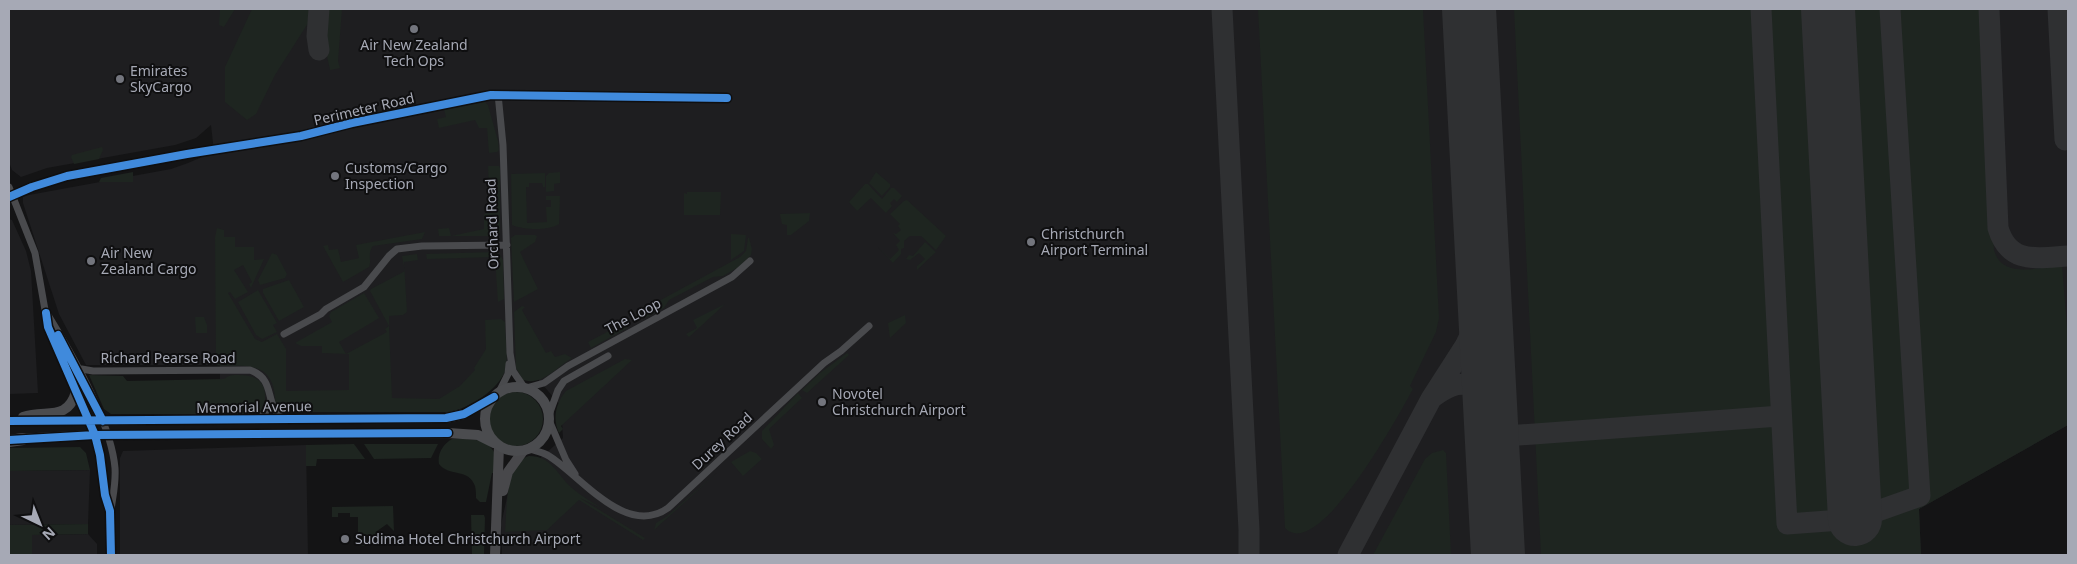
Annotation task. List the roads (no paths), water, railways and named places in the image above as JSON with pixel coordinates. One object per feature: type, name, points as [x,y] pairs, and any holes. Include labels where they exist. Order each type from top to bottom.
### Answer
[{"type":"highway","points":[[9,440],[23,439]]},
{"type":"main road","points":[[525,387],[543,400],[549,418],[544,437],[527,450],[509,451],[496,444],[487,432],[485,420],[487,407],[496,395],[511,388],[525,387]]},
{"type":"main road","points":[[10,421],[30,414],[60,412],[69,406],[76,392]]},
{"type":"main road","name":"Memorial Avenue","points":[[10,421],[446,418],[464,414],[496,395]]},
{"type":"main road","name":"Memorial Avenue","points":[[23,439],[95,435],[448,433],[478,435],[496,444]]},
{"type":"street","name":"Perimeter Road","points":[[11,196],[67,176],[177,155],[301,136],[401,112],[498,94],[727,98]]},
{"type":"street","name":"Orchard Road","points":[[496,395],[508,374],[510,353],[504,145],[498,94]]},
{"type":"street","points":[[9,187],[35,253],[48,328],[95,435],[100,455],[105,495],[110,511]]},
{"type":"street","points":[[284,334],[364,287],[397,249],[422,246],[507,245]]},
{"type":"street","name":"The Loop","points":[[525,387],[544,383],[568,366],[732,277],[750,260]]},
{"type":"street","points":[[46,313],[109,435],[115,474],[114,494],[110,511],[111,555]]},
{"type":"street","name":"Durey Road","points":[[527,450],[546,454],[597,495],[628,514],[645,517],[662,512],[824,363],[870,326]]},
{"type":"street","name":"Orchard Road","points":[[510,353],[514,373],[525,387]]},
{"type":"street","name":"The Loop","points":[[549,418],[558,390],[564,381],[608,356]]},
{"type":"street","name":"Richard Pearse Road","points":[[76,368],[106,371],[250,370],[256,372],[265,380],[270,391],[270,401],[274,410],[283,419]]},
{"type":"street","points":[[259,420],[270,401]]},
{"type":"street","name":"Durey Road","points":[[549,418],[566,460],[580,481]]},
{"type":"street","points":[[495,555],[496,444]]},
{"type":"street","points":[[496,516],[508,472],[527,450]]},
{"type":"place","name":"Air New Zealand Tech Ops","points":[[414,29]]},
{"type":"place","name":"Emirates SkyCargo","points":[[120,79]]},
{"type":"place","name":"Customs/Cargo Inspection","points":[[335,176]]},
{"type":"place","name":"Christchurch Airport Terminal","points":[[1031,242]]},
{"type":"place","name":"Air New Zealand Cargo","points":[[91,261]]},
{"type":"place","name":"Novotel Christchurch Airport","points":[[822,402]]},
{"type":"place","name":"Sudima Hotel Christchurch Airport","points":[[345,539]]}]
